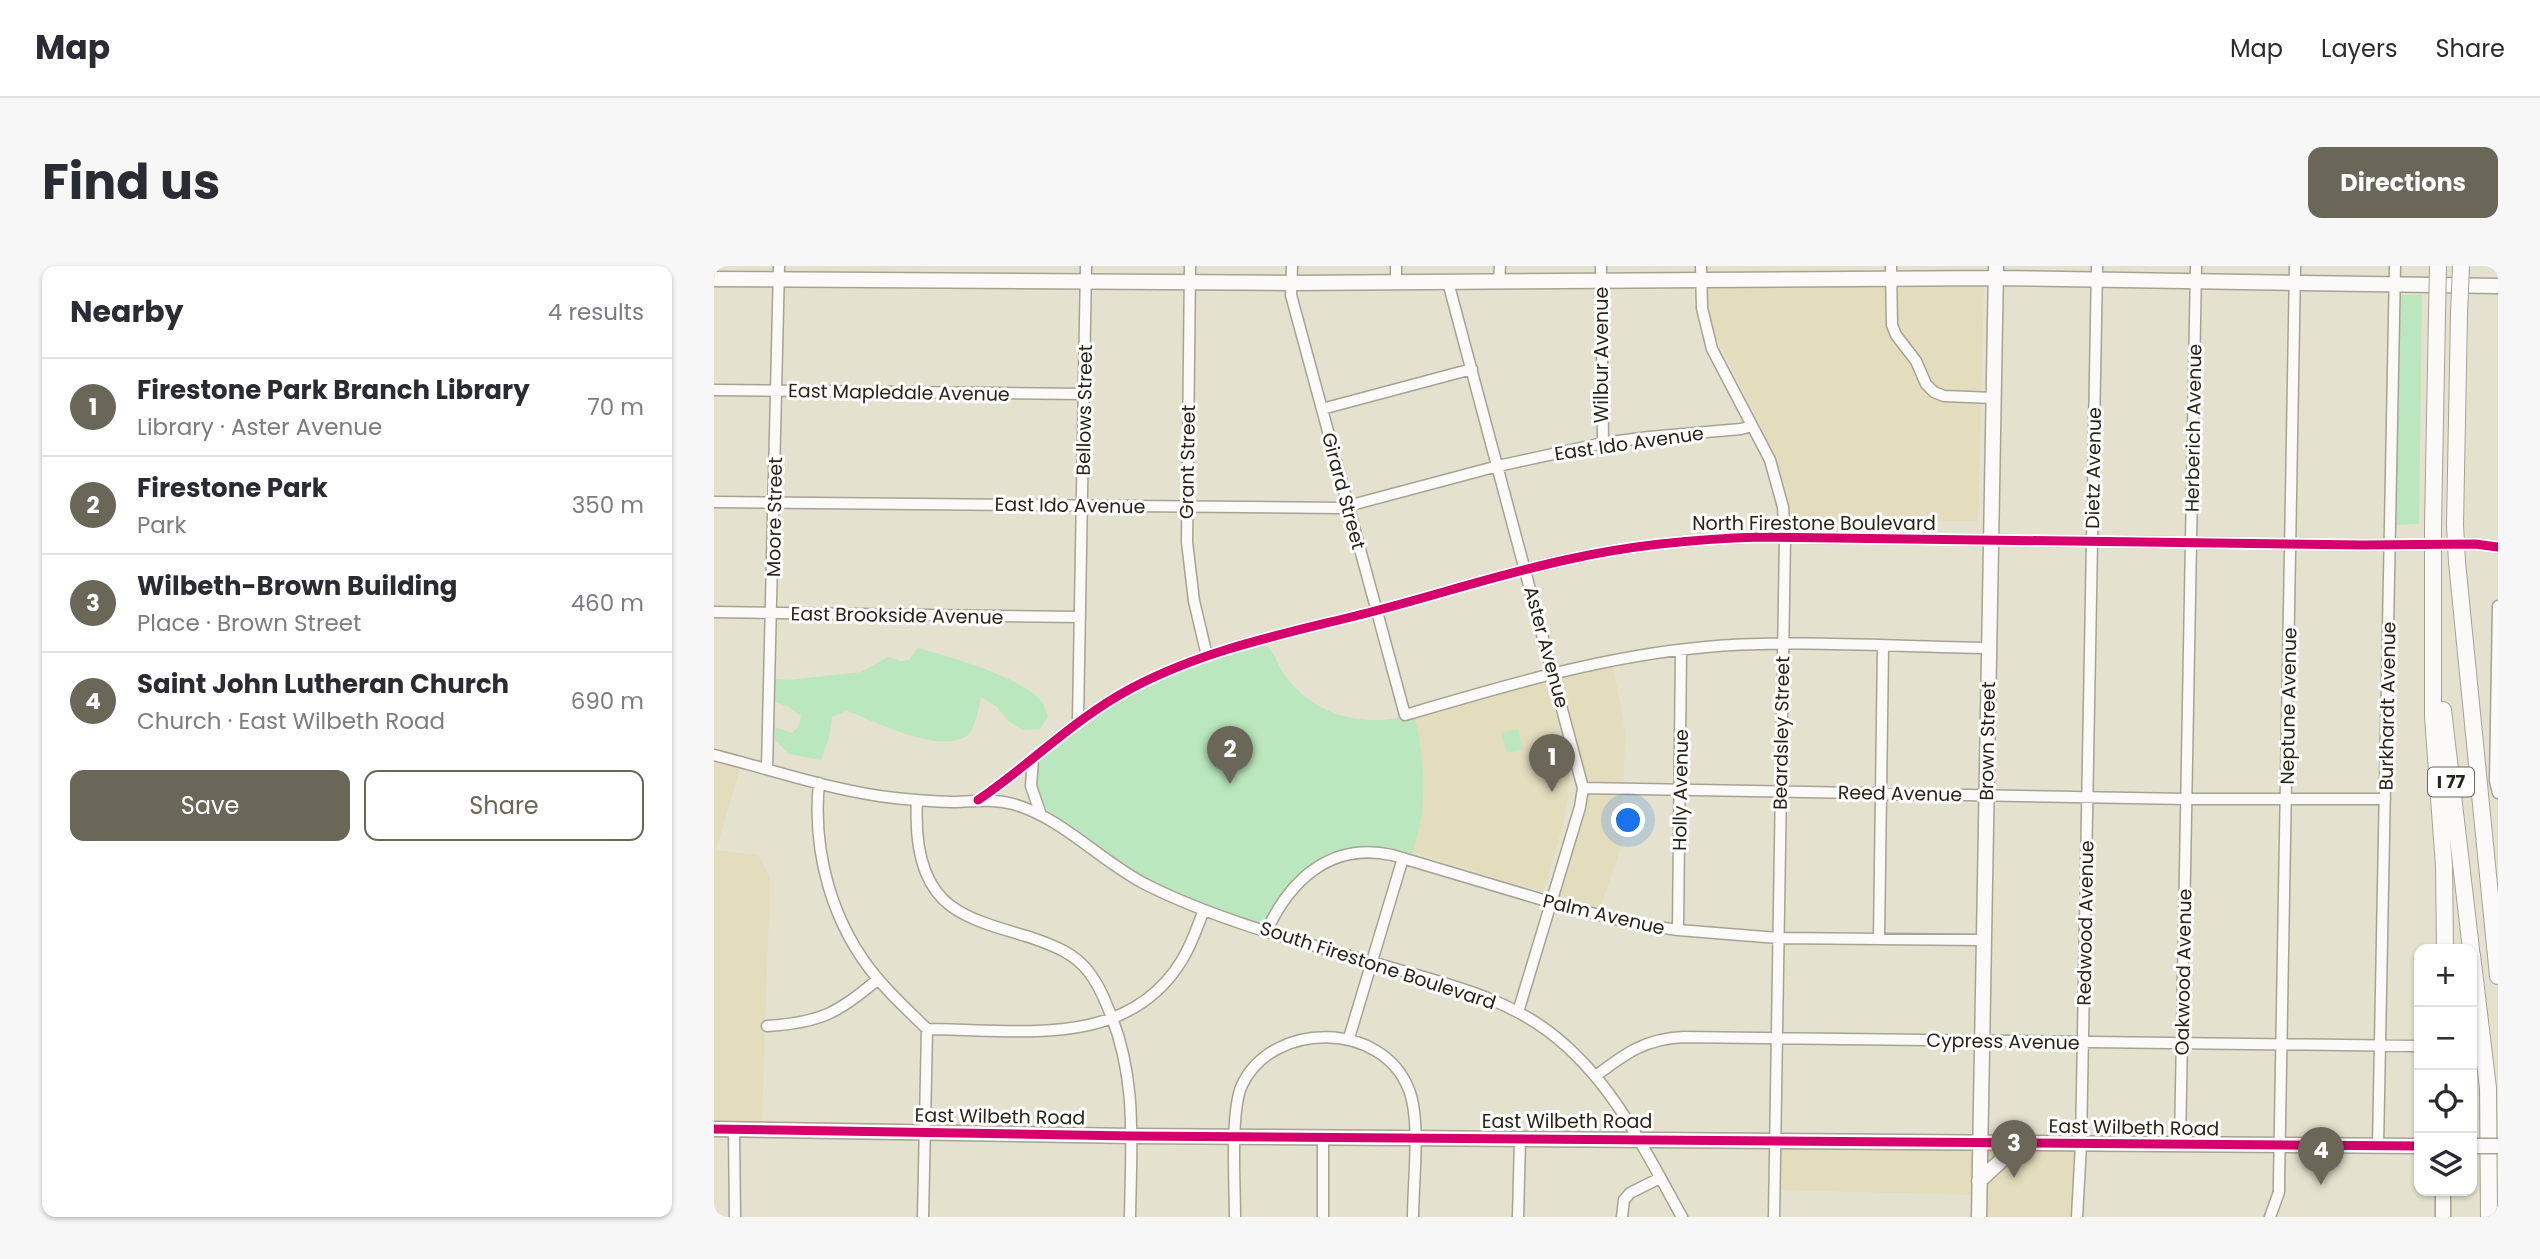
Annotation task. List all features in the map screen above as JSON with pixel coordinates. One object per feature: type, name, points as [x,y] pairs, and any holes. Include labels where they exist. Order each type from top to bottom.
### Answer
[{"type":"highway","name":"I 77","points":[[2438,266],[2433,614],[2470,944]]},
{"type":"highway","name":"I 77","points":[[2460,266],[2455,525],[2498,976]]},
{"type":"highway","points":[[2433,614],[2433,717],[2444,866],[2445,944]]},
{"type":"highway","points":[[2482,810],[2488,823],[2498,889]]},
{"type":"highway","points":[[2477,997],[2488,1088],[2489,1217]]},
{"type":"main road","points":[[714,279],[778,273],[1086,283],[1291,283],[1448,282],[1499,274],[1996,272],[2097,273],[2195,281],[2498,286]]},
{"type":"main road","name":"Brown Street","points":[[1979,1217],[1996,272]]},
{"type":"main road","name":"East Wilbeth Road","points":[[714,1129],[1131,1136],[2414,1146]]},
{"type":"main road","points":[[1979,1181],[2020,1143]]},
{"type":"main road","points":[[2477,1146],[2498,1146]]},
{"type":"main road","points":[[2443,1196],[2443,1217]]},
{"type":"street","name":"Bellows Street","points":[[1078,721],[1086,266]]},
{"type":"street","name":"Grant Street","points":[[1190,266],[1186,506],[1190,578],[1207,656]]},
{"type":"street","name":"Girard Street","points":[[1292,266],[1291,295],[1405,715],[1554,673]]},
{"type":"street","points":[[1396,266],[1396,282]]},
{"type":"street","name":"Herberich Avenue","points":[[2186,799],[2196,266]]},
{"type":"street","name":"Neptune Avenue","points":[[2270,1217],[2279,1192],[2295,266]]},
{"type":"street","name":"Burkhardt Avenue","points":[[2378,1146],[2395,266]]},
{"type":"street","name":"Moore Street","points":[[767,769],[778,273]]},
{"type":"street","name":"Beardsley Street","points":[[1700,273],[1702,308],[1712,349],[1770,460],[1778,484],[1785,537],[1774,1217]]},
{"type":"street","points":[[1891,273],[1892,323],[1896,335],[1916,361],[1926,384],[1934,393],[1944,396],[1993,397]]},
{"type":"street","name":"Dietz Avenue","points":[[2088,797],[2097,273]]},
{"type":"street","name":"Wilbur Avenue","points":[[1601,274],[1603,443]]},
{"type":"street","name":"Aster Avenue","points":[[1448,282],[1583,788],[1580,807],[1518,1012]]},
{"type":"street","points":[[1322,409],[1472,369]]},
{"type":"street","name":"East Mapledale Avenue","points":[[714,390],[1084,394]]},
{"type":"street","name":"East Ido Avenue","points":[[714,502],[1331,508],[1348,506],[1497,466],[1603,443],[1752,426]]},
{"type":"street","name":"North Firestone Boulevard","points":[[978,800],[1078,721],[1150,679],[1207,656],[1526,569],[1606,552],[1718,538],[1785,537],[2498,547]]},
{"type":"street","points":[[2498,606],[2495,781],[2498,793]]},
{"type":"street","name":"East Brookside Avenue","points":[[714,612],[1080,617]]},
{"type":"street","points":[[1554,673],[1622,658],[1681,650],[1782,645],[1988,648]]},
{"type":"street","points":[[1879,939],[1883,647]]},
{"type":"street","name":"Holly Avenue","points":[[1678,930],[1681,650]]},
{"type":"street","name":"South Firestone Boulevard","points":[[714,755],[851,791],[917,800],[1011,803],[1041,815],[1118,869],[1165,894],[1204,910],[1267,930],[1471,991],[1518,1012],[1559,1040],[1597,1075],[1639,1139],[1682,1217]]},
{"type":"street","points":[[1033,759],[1031,786],[1041,815]]},
{"type":"street","points":[[819,782],[818,833],[830,892],[849,937],[878,979],[927,1029],[1055,1031],[1084,1028],[1113,1020],[1152,994],[1170,976],[1188,949],[1204,910]]},
{"type":"street","name":"Reed Avenue","points":[[1583,788],[2186,799],[2385,799]]},
{"type":"street","name":"Redwood Avenue","points":[[2077,1217],[2088,797]]},
{"type":"street","name":"Oakwood Avenue","points":[[2180,1145],[2186,799]]},
{"type":"street","points":[[917,800],[917,840],[925,870],[938,893],[949,905],[968,916],[1050,944],[1073,956],[1097,983],[1127,1061],[1131,1098],[1130,1217]]},
{"type":"street","name":"Palm Avenue","points":[[1267,930],[1277,908],[1294,886],[1319,866],[1343,856],[1386,853],[1550,903],[1631,923],[1678,930],[1778,938],[1983,940]]},
{"type":"street","points":[[1349,1038],[1403,858]]},
{"type":"street","points":[[767,1026],[801,1024],[831,1014],[854,1000],[878,979]]},
{"type":"street","points":[[923,1217],[927,1029]]},
{"type":"street","points":[[1235,1217],[1238,1096],[1248,1074],[1260,1059],[1294,1041],[1324,1037],[1349,1038],[1378,1052],[1391,1061],[1402,1076],[1412,1098],[1413,1217]]},
{"type":"street","name":"Cypress Avenue","points":[[1597,1075],[1630,1051],[1665,1038],[2414,1046]]},
{"type":"street","points":[[734,1130],[735,1217]]},
{"type":"street","points":[[1323,1137],[1323,1217]]},
{"type":"street","points":[[1518,1217],[1520,1139]]},
{"type":"street","points":[[1622,1217],[1624,1200],[1660,1178]]},
{"type":"shaded area","points":[[1707,287],[1984,287],[1978,521],[1792,522],[1787,490],[1759,422],[1712,329]]},
{"type":"shaded area","points":[[1612,660],[1625,731],[1622,844],[1598,915],[1550,903],[1583,788],[1554,673]]},
{"type":"shaded area","points":[[1546,682],[1564,748],[1569,781],[1562,829],[1543,892],[1412,852],[1420,824],[1423,775],[1421,744],[1413,717]]},
{"type":"shaded area","points":[[714,760],[740,768],[716,850],[758,855],[770,877],[762,1123],[714,1123]]},
{"type":"shaded area","points":[[1775,1141],[2081,1144],[2077,1217],[1978,1217],[1978,1195],[1775,1190]]},
{"type":"green space","points":[[2400,295],[2422,295],[2419,524],[2393,525]]},
{"type":"green space","points":[[1263,644],[1270,649],[1296,689],[1326,710],[1342,716],[1378,720],[1414,714],[1424,783],[1420,824],[1412,856],[1330,856],[1294,878],[1274,904],[1266,920],[1260,923],[1173,891],[1095,847],[1046,808],[1040,798],[1036,781],[1039,763],[1049,750],[1116,703],[1162,679]]},
{"type":"green space","points":[[918,648],[984,669],[1019,684],[1042,702],[1048,717],[1040,729],[1023,730],[1008,721],[997,707],[981,697],[972,730],[965,737],[953,741],[938,741],[906,734],[847,711],[832,717],[829,738],[821,760],[789,754],[775,740],[775,727],[792,733],[798,727],[801,716],[789,707],[775,702],[775,679],[789,680],[861,672],[888,657],[901,661],[909,660]]},
{"type":"green space","points":[[1518,729],[1523,749],[1507,753],[1501,733]]},
{"type":"cycle path","points":[[978,800],[1091,713],[1132,688],[1190,662],[1251,642],[1521,571],[1640,546],[1760,537],[2475,544],[2498,547]]},
{"type":"cycle path","points":[[714,1129],[1131,1136],[2414,1146]]},
{"type":"place","name":"Firestone Park","points":[[1230,784]]},
{"type":"place","name":"Firestone Park Branch Library","points":[[1552,792]]},
{"type":"place","name":"Wilbeth-Brown Building","points":[[2014,1178]]},
{"type":"place","name":"Saint John Lutheran Church","points":[[2321,1185]]}]
